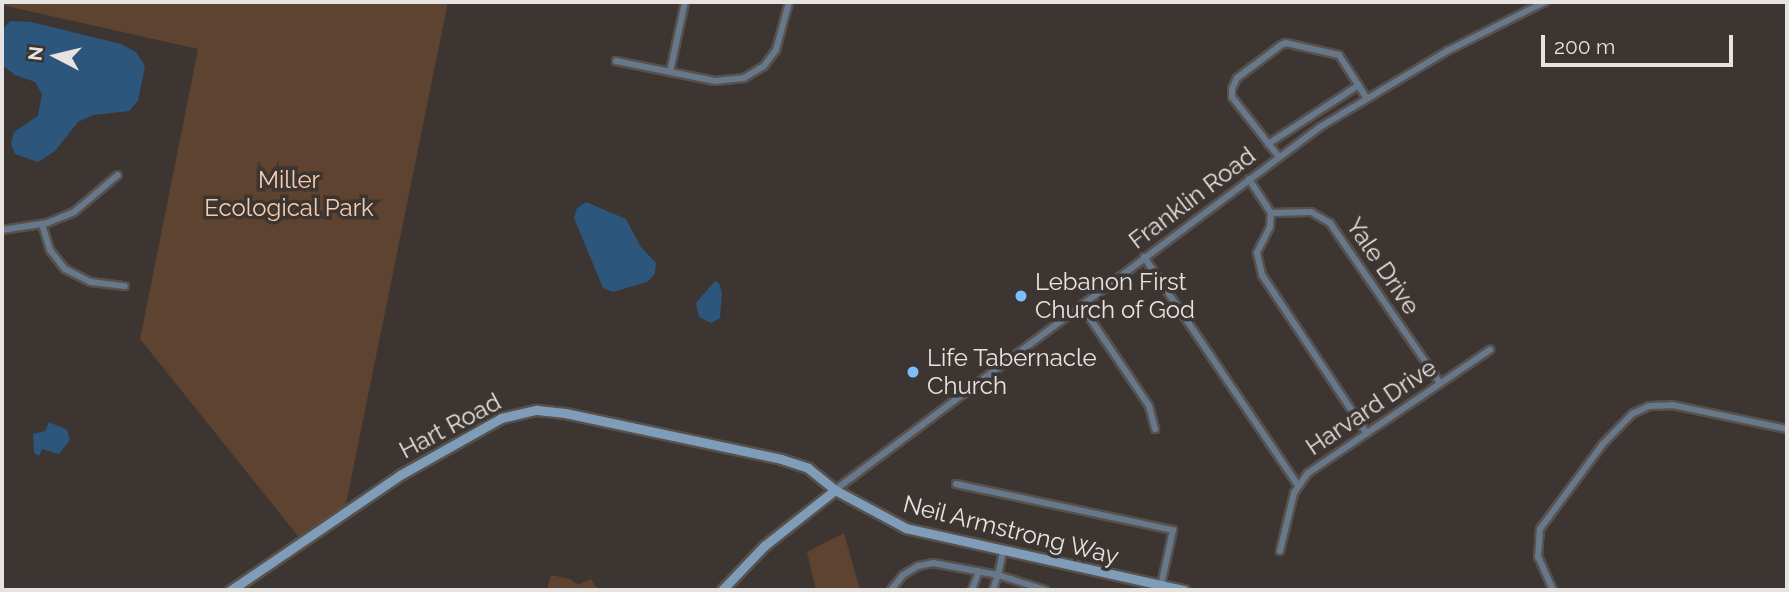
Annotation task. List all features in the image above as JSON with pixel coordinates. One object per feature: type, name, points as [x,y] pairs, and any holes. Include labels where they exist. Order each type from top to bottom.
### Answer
[{"type":"street","points":[[670,72],[685,2]]},
{"type":"street","points":[[616,61],[725,82],[752,74],[776,50],[789,2]]},
{"type":"street","name":"Franklin Road","points":[[722,590],[764,546],[835,490],[1249,179],[1366,97],[1447,51],[1545,2]]},
{"type":"street","points":[[1279,158],[1232,97],[1232,89],[1237,78],[1281,45],[1286,43],[1339,55],[1366,97]]},
{"type":"street","points":[[1268,144],[1359,85]]},
{"type":"street","points":[[2,230],[42,224],[82,207],[118,175]]},
{"type":"street","points":[[1249,179],[1271,213],[1270,227],[1257,253],[1258,267],[1366,432]]},
{"type":"street","name":"Yale Drive","points":[[1271,213],[1311,212],[1331,222],[1440,383]]},
{"type":"street","points":[[42,224],[50,250],[65,269],[91,282],[125,286]]},
{"type":"street","points":[[1144,257],[1298,485]]},
{"type":"street","points":[[1081,305],[1149,406],[1155,429]]},
{"type":"street","name":"Harvard Drive","points":[[1280,551],[1289,507],[1298,485],[1318,465],[1490,349]]},
{"type":"street","points":[[1553,590],[1538,557],[1540,529],[1595,454],[1632,414],[1654,405],[1672,405],[1787,429]]},
{"type":"street","name":"Hart Road","points":[[230,590],[367,495],[471,434],[523,411],[565,413],[781,459],[808,468],[835,490]]},
{"type":"street","points":[[956,484],[1173,530],[1160,588]]},
{"type":"street","name":"Neil Armstrong Way","points":[[835,490],[906,528],[1160,588],[1184,590]]},
{"type":"street","points":[[993,590],[1003,551]]},
{"type":"street","points":[[891,590],[903,575],[918,566],[933,563],[998,575],[1045,590]]},
{"type":"street","points":[[972,590],[979,571]]},
{"type":"green space","name":"Miller Ecological Park","points":[[2,2],[448,2],[345,509],[302,541],[140,339],[198,49],[2,5]]},
{"type":"green space","points":[[844,533],[860,590],[816,590],[807,552]]},
{"type":"green space","points":[[551,575],[570,579],[578,585],[591,579],[597,588],[547,590]]},
{"type":"water","points":[[10,21],[31,22],[121,44],[136,52],[145,66],[138,101],[129,111],[93,115],[78,122],[55,151],[38,162],[15,154],[11,144],[14,132],[38,116],[42,94],[35,82],[15,75],[2,65],[2,30]]},
{"type":"water","points":[[586,202],[626,219],[641,247],[656,263],[655,274],[647,282],[613,292],[603,288],[574,218],[577,208]]},
{"type":"water","points":[[715,281],[719,283],[722,293],[720,318],[711,323],[699,317],[696,303]]},
{"type":"water","points":[[49,422],[67,430],[70,440],[59,454],[42,449],[39,456],[34,453],[33,434],[45,431]]},
{"type":"place","name":"Lebanon First Church of God","points":[[1021,296]]},
{"type":"place","name":"Life Tabernacle Church","points":[[913,372]]}]
